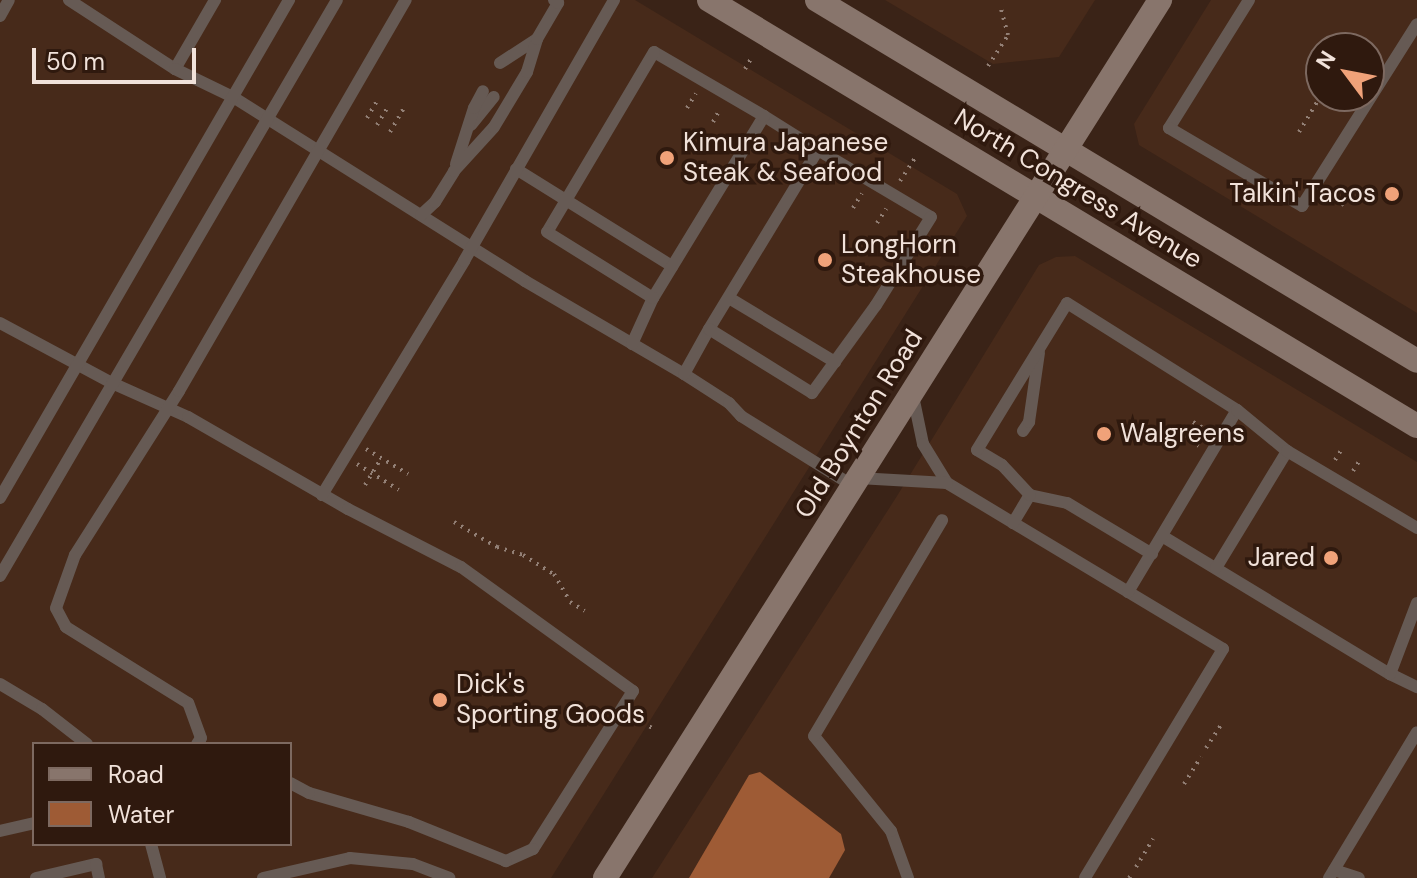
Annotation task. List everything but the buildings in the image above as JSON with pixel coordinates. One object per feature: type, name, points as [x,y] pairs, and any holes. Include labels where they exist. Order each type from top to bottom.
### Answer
[{"type":"main road","name":"North Congress Avenue","points":[[709,0],[1417,426]]},
{"type":"main road","name":"North Congress Avenue","points":[[817,0],[1417,361]]},
{"type":"main road","name":"Old Boynton Road","points":[[605,878],[1160,0]]},
{"type":"lane","points":[[0,16],[9,0]]},
{"type":"lane","points":[[69,0],[175,69],[233,97],[472,247],[684,374],[729,403],[741,416],[855,482],[947,483]]},
{"type":"lane","points":[[175,69],[215,0]]},
{"type":"lane","points":[[0,498],[289,0]]},
{"type":"lane","points":[[0,576],[337,0]]},
{"type":"lane","points":[[199,741],[188,703],[66,627],[56,608],[75,555],[168,408],[406,0]]},
{"type":"lane","points":[[421,215],[435,202],[454,171],[494,127],[527,72],[537,39],[558,3],[554,0]]},
{"type":"lane","points":[[322,495],[472,247],[614,0]]},
{"type":"lane","points":[[1249,0],[1169,128],[1302,206],[1417,24]]},
{"type":"lane","points":[[506,63],[537,39]]},
{"type":"lane","points":[[653,298],[547,232],[654,52],[931,217],[812,393],[709,329]]},
{"type":"lane","points":[[454,171],[474,108],[488,94]]},
{"type":"lane","points":[[632,344],[653,298],[764,116]]},
{"type":"lane","points":[[684,374],[818,150]]},
{"type":"lane","points":[[516,169],[672,266]]},
{"type":"lane","points":[[729,298],[835,362]]},
{"type":"lane","points":[[1152,554],[1067,503],[1030,495],[1005,460],[977,450],[1067,303],[1237,410],[1287,451],[1417,528]]},
{"type":"lane","points":[[0,323],[112,383],[168,408],[322,495],[461,567],[633,691],[533,849],[506,861],[409,822],[309,793],[292,784]]},
{"type":"lane","points":[[1023,431],[1029,422],[1040,346]]},
{"type":"lane","points":[[912,392],[923,444],[947,483],[1223,649],[1085,878]]},
{"type":"lane","points":[[1128,592],[1237,410]]},
{"type":"lane","points":[[1216,568],[1287,451]]},
{"type":"lane","points":[[1013,523],[1030,495]]},
{"type":"lane","points":[[908,878],[891,831],[814,736],[942,520]]},
{"type":"lane","points":[[1162,536],[1390,674],[1417,687]]},
{"type":"lane","points":[[1390,674],[1417,603]]},
{"type":"lane","points":[[0,684],[42,709],[84,742]]},
{"type":"lane","points":[[1359,878],[1332,874],[1417,732]]},
{"type":"lane","points":[[0,831],[32,823]]},
{"type":"lane","points":[[152,846],[160,878]]},
{"type":"lane","points":[[263,878],[350,858],[413,864],[449,878]]},
{"type":"lane","points":[[36,878],[96,864],[99,878]]},
{"type":"path","points":[[988,66],[1008,35],[1000,6]]},
{"type":"path","points":[[745,69],[752,57]]},
{"type":"path","points":[[687,108],[697,92]]},
{"type":"path","points":[[367,118],[378,99]]},
{"type":"path","points":[[377,125],[389,105]]},
{"type":"path","points":[[390,132],[405,106]]},
{"type":"path","points":[[713,122],[722,107]]},
{"type":"path","points":[[1299,132],[1311,112]]},
{"type":"path","points":[[899,183],[916,156]]},
{"type":"path","points":[[853,208],[862,192]]},
{"type":"path","points":[[1324,192],[1344,205]]},
{"type":"path","points":[[877,223],[887,207]]},
{"type":"path","points":[[1193,422],[1208,431]]},
{"type":"path","points":[[1184,437],[1199,446]]},
{"type":"path","points":[[1334,462],[1343,447]]},
{"type":"path","points":[[365,448],[408,474]]},
{"type":"path","points":[[365,485],[381,458]]},
{"type":"path","points":[[1352,473],[1361,458]]},
{"type":"path","points":[[355,463],[399,490]]},
{"type":"path","points":[[454,522],[497,547],[523,555],[554,574],[570,602],[585,611]]},
{"type":"path","points":[[636,718],[655,730]]},
{"type":"path","points":[[1206,748],[1222,723]]},
{"type":"path","points":[[1184,784],[1201,757]]},
{"type":"path","points":[[1136,867],[1153,839]]},
{"type":"shaded area","points":[[0,0],[635,0],[957,194],[967,216],[551,878],[0,878]]},
{"type":"shaded area","points":[[885,0],[1095,0],[1059,57],[993,64]]},
{"type":"shaded area","points":[[1211,0],[1417,0],[1417,313],[1139,145],[1134,124]]},
{"type":"shaded area","points":[[1075,256],[1417,462],[1417,878],[652,878],[897,496],[1039,265],[1056,257]]},
{"type":"water","points":[[760,772],[841,834],[845,850],[829,878],[689,878],[749,775]]},
{"type":"place","name":"Kimura Japanese Steak & Seafood","points":[[667,158]]},
{"type":"place","name":"Talkin' Tacos","points":[[1392,194]]},
{"type":"place","name":"LongHorn Steakhouse","points":[[825,260]]},
{"type":"place","name":"Walgreens","points":[[1104,434]]},
{"type":"place","name":"Jared","points":[[1331,558]]},
{"type":"place","name":"Dick's Sporting Goods","points":[[440,700]]}]
